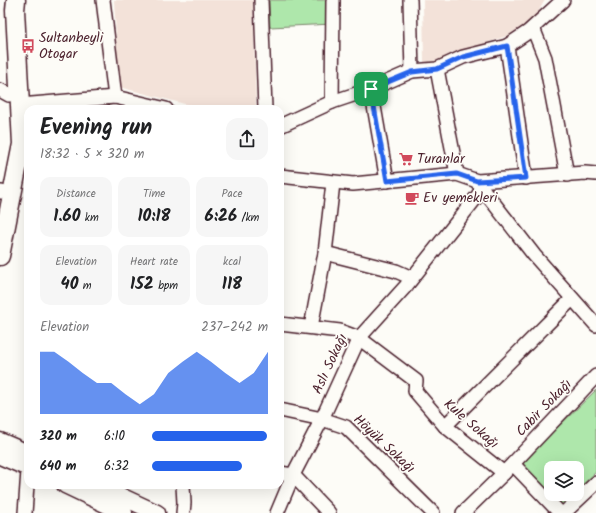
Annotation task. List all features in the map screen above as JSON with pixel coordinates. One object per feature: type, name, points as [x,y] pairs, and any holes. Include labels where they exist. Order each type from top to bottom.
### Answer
[{"type":"main road","points":[[0,256],[22,144],[20,131],[10,97],[4,10],[5,0]]},
{"type":"main road","points":[[10,97],[16,0]]},
{"type":"main road","points":[[1,195],[11,144],[20,131]]},
{"type":"street","points":[[103,0],[114,97]]},
{"type":"street","points":[[261,0],[265,105]]},
{"type":"street","points":[[332,0],[332,102]]},
{"type":"street","points":[[410,0],[412,72]]},
{"type":"street","points":[[284,124],[332,102],[371,89],[412,72],[437,69],[463,57],[507,46],[533,28],[563,0]]},
{"type":"street","points":[[533,28],[545,58],[567,175]]},
{"type":"street","points":[[507,46],[526,178]]},
{"type":"street","points":[[437,69],[457,174]]},
{"type":"street","points":[[371,89],[387,181]]},
{"type":"street","points":[[10,97],[114,97],[149,105]]},
{"type":"street","points":[[480,185],[526,178],[585,173],[596,174]]},
{"type":"street","points":[[284,177],[353,184],[457,174],[480,185],[534,255],[596,325]]},
{"type":"street","points":[[312,327],[325,253],[334,183]]},
{"type":"street","name":"Aslı Sokağı","points":[[286,474],[322,418],[359,338],[406,286],[480,185]]},
{"type":"street","points":[[325,253],[396,271],[412,278]]},
{"type":"street","points":[[445,426],[572,299]]},
{"type":"street","name":"Kule Sokağı","points":[[284,324],[340,332],[359,338],[416,382],[415,391],[445,426],[508,468],[560,513]]},
{"type":"street","name":"Cabir Sokağı","points":[[468,511],[596,376]]},
{"type":"street","name":"Höyük Sokağı","points":[[284,411],[322,418],[346,427],[433,513]]},
{"type":"street","points":[[0,441],[24,451]]},
{"type":"street","points":[[0,456],[24,467]]},
{"type":"street","points":[[286,474],[329,513]]},
{"type":"street","points":[[564,513],[596,483]]},
{"type":"street","points":[[25,513],[27,489]]},
{"type":"street","points":[[73,489],[124,513]]},
{"type":"street","points":[[106,489],[157,513]]},
{"type":"street","points":[[182,513],[184,503],[183,489]]},
{"type":"street","name":"Aslı Sokağı","points":[[277,513],[283,489]]},
{"type":"shaded area","points":[[114,0],[253,0],[256,105],[189,105],[119,87]]},
{"type":"shaded area","points":[[423,0],[545,0],[529,28],[424,65]]},
{"type":"green space","points":[[269,0],[332,0],[333,24],[270,27]]},
{"type":"green space","points":[[596,390],[596,472],[584,483],[584,461],[544,461],[544,493],[518,466]]},
{"type":"green space","points":[[552,501],[566,501],[559,508]]},
{"type":"place","name":"Sultanbeyli Otogar","points":[[28,46]]},
{"type":"place","name":"Turanlar","points":[[406,159]]},
{"type":"place","name":"Ev yemekleri","points":[[412,198]]},
{"type":"route","points":[[507,46],[526,178],[477,181],[457,174],[387,181],[371,89],[412,72],[437,69],[463,57],[507,46]]}]
